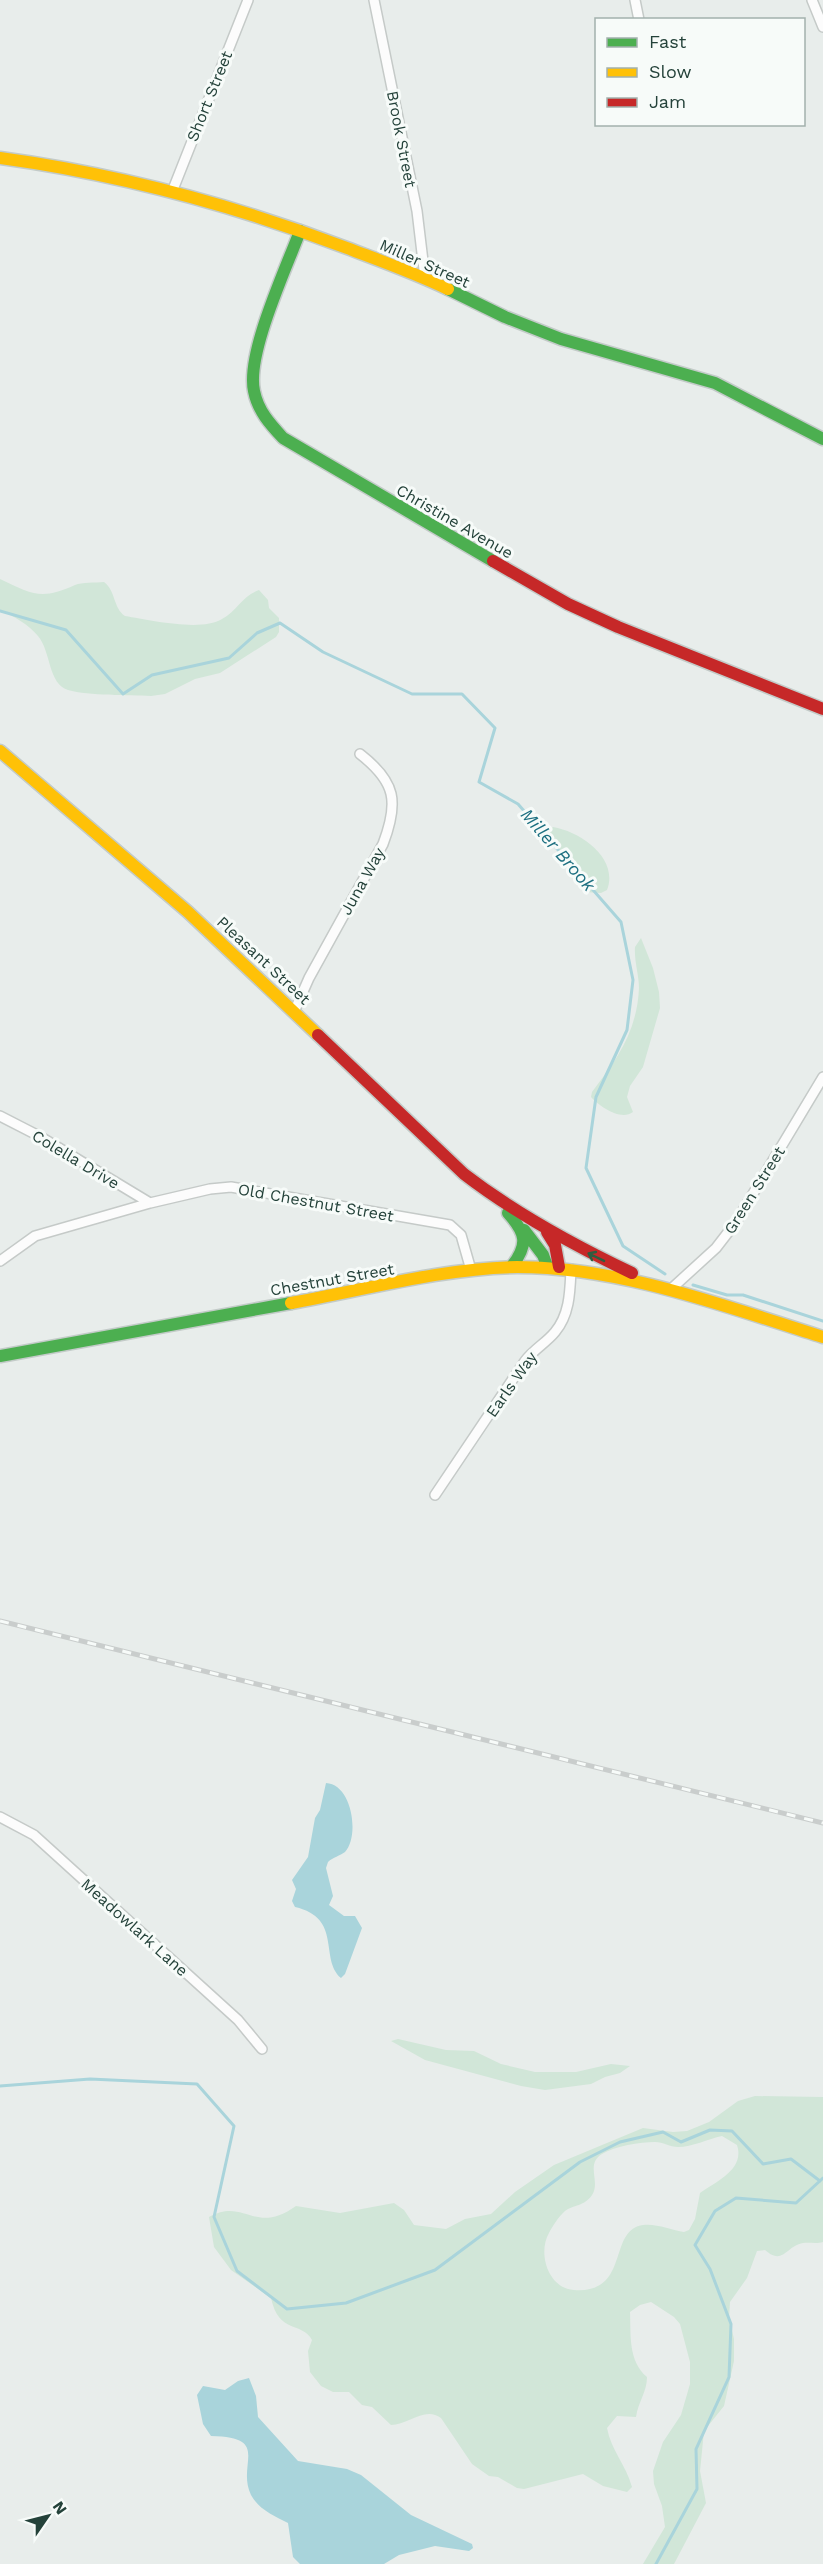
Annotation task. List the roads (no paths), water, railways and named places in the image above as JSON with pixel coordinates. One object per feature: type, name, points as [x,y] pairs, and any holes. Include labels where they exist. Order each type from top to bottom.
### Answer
[{"type":"street","points":[[235,0],[247,2]]},
{"type":"street","name":"Brook Street","points":[[374,0],[417,212],[425,278]]},
{"type":"street","points":[[634,0],[638,18]]},
{"type":"street","points":[[812,0],[823,27]]},
{"type":"street","name":"Short Street","points":[[172,192],[247,2]]},
{"type":"street","name":"Miller Street","points":[[0,158],[39,163],[172,192],[300,231],[425,278],[505,317],[561,339],[715,383],[753,400],[823,439]]},
{"type":"street","name":"Christine Avenue","points":[[300,231],[259,343],[253,373],[256,400],[266,420],[283,438],[378,496],[568,604],[618,627],[823,709]]},
{"type":"street","name":"Pleasant Street","points":[[0,752],[172,897],[464,1174],[497,1201],[545,1231],[646,1282]]},
{"type":"street","name":"Juna Way","points":[[294,1012],[309,978],[383,844],[391,823],[394,808],[392,794],[377,767],[360,754]]},
{"type":"street","name":"Green Street","points":[[670,1290],[716,1248],[729,1231],[823,1077]]},
{"type":"street","name":"Colella Drive","points":[[0,1116],[39,1136],[150,1203]]},
{"type":"street","name":"Old Chestnut Street","points":[[0,1261],[35,1236],[150,1203],[210,1189],[231,1187],[450,1225],[461,1235],[471,1270]]},
{"type":"street","name":"Pleasant Street","points":[[497,1201],[559,1267]]},
{"type":"street","points":[[512,1266],[525,1248],[525,1235],[521,1227]]},
{"type":"street","points":[[545,1231],[555,1245],[559,1267]]},
{"type":"street","name":"Chestnut Street","points":[[0,1356],[471,1270],[512,1266],[559,1267],[646,1282],[670,1290]]},
{"type":"street","name":"Earls Way","points":[[435,1495],[534,1349],[558,1327],[566,1314],[559,1267]]},
{"type":"street","points":[[670,1290],[823,1337]]},
{"type":"street","name":"Meadowlark Lane","points":[[0,1816],[34,1835],[238,2020],[262,2049]]},
{"type":"water","points":[[326,1783],[342,1792],[351,1812],[352,1823],[350,1844],[345,1852],[328,1862],[326,1868],[333,1896],[329,1905],[344,1916],[355,1916],[362,1928],[345,1974],[341,1978],[331,1960],[325,1929],[310,1912],[295,1907],[292,1901],[296,1889],[292,1880],[308,1857],[315,1818],[320,1810]]},
{"type":"water","points":[[249,2378],[256,2396],[258,2417],[298,2461],[347,2469],[361,2475],[411,2515],[472,2544],[473,2548],[469,2551],[435,2546],[399,2555],[384,2564],[300,2564],[293,2557],[288,2523],[263,2509],[251,2495],[247,2484],[247,2447],[241,2441],[211,2436],[203,2424],[197,2395],[203,2386],[225,2390],[238,2381]]},
{"type":"waterway","name":"Miller Brook","points":[[0,611],[66,630],[123,694],[152,675],[229,658],[257,633],[280,623],[323,652],[412,694],[462,694],[495,728],[479,782],[518,804],[621,922],[633,980],[627,1030],[596,1097],[586,1168],[623,1246],[665,1274]]},
{"type":"waterway","name":"Miller Brook","points":[[693,1285],[727,1295],[743,1295],[823,1321]]},
{"type":"waterway","points":[[0,2086],[90,2079],[197,2084],[234,2126],[214,2217],[237,2271],[287,2309],[346,2303],[435,2270],[580,2162],[620,2142],[663,2132],[681,2142],[710,2130],[732,2131],[763,2164],[791,2159],[820,2181]]},
{"type":"waterway","points":[[656,2564],[697,2489],[696,2449],[729,2377],[731,2324],[710,2269],[695,2245],[715,2211],[736,2198],[796,2203],[823,2178]]},
{"type":"railway","points":[[0,1621],[823,1823]]}]
